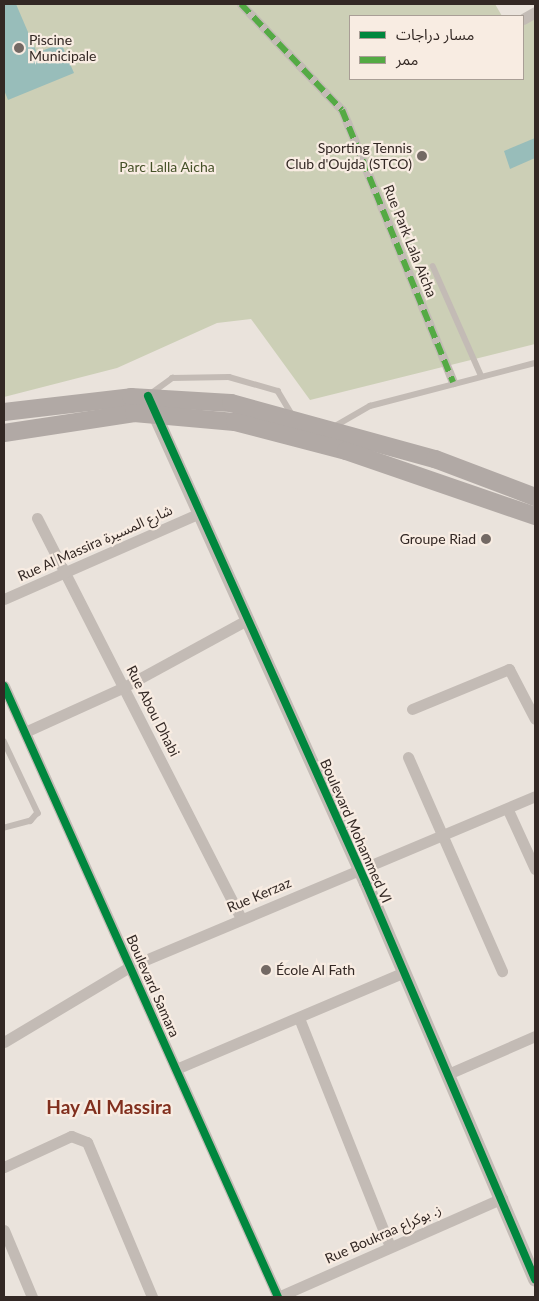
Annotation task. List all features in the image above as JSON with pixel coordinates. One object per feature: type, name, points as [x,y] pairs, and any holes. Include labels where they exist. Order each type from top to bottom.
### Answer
[{"type":"main road","points":[[4,412],[151,404],[231,403],[330,430],[348,443],[429,479],[535,516]]},
{"type":"main road","points":[[4,433],[151,404],[234,422],[436,459],[535,497]]},
{"type":"main road","points":[[429,479],[436,459]]},
{"type":"street","name":"Rue Park Lala Aicha","points":[[241,4],[342,110],[453,382]]},
{"type":"street","points":[[524,18],[535,12]]},
{"type":"street","name":"Boulevard Mohammed VI","points":[[151,404],[245,621],[360,869],[535,1279]]},
{"type":"street","name":"Rue Al Massira شارع المسيرة","points":[[4,599],[198,514]]},
{"type":"street","name":"Rue Abou Dhabi","points":[[37,518],[241,918]]},
{"type":"street","points":[[25,732],[124,687],[245,621]]},
{"type":"street","points":[[412,709],[509,669],[535,719]]},
{"type":"street","name":"Boulevard Samara","points":[[4,686],[278,1297]]},
{"type":"street","points":[[408,757],[502,970]]},
{"type":"street","name":"Rue Kerzaz","points":[[4,1042],[131,966],[241,918],[508,810],[535,796]]},
{"type":"street","points":[[508,810],[535,869]]},
{"type":"street","points":[[176,1070],[404,972]]},
{"type":"street","points":[[299,1018],[390,1247]]},
{"type":"street","points":[[448,1074],[535,1036]]},
{"type":"street","points":[[4,1167],[72,1136],[87,1142],[152,1297]]},
{"type":"street","name":"Rue Boukraa ز. بوكراع","points":[[278,1297],[502,1198]]},
{"type":"street","points":[[4,1230],[32,1297]]},
{"type":"lane","points":[[433,266],[481,375]]},
{"type":"lane","points":[[330,430],[357,411],[453,382],[535,363]]},
{"type":"lane","points":[[151,404],[172,378],[229,377],[278,391],[295,420]]},
{"type":"lane","points":[[4,741],[38,813],[31,821],[4,828]]},
{"type":"green space","name":"Parc Lalla Aicha","points":[[4,4],[495,4],[501,15],[349,15],[349,80],[524,80],[524,24],[535,18],[535,344],[310,400],[251,319],[217,323],[117,368],[4,397]]},
{"type":"water","name":"Piscine Municipale","points":[[4,4],[16,4],[37,53],[61,43],[74,73],[8,100],[4,90]]},
{"type":"water","points":[[535,138],[535,158],[510,169],[504,151]]},
{"type":"marked path","points":[[241,4],[342,110],[453,382]]},
{"type":"cycle path","points":[[148,396],[366,883],[535,1279]]},
{"type":"cycle path","points":[[4,686],[278,1297]]},
{"type":"place","name":"Piscine Municipale","points":[[19,48]]},
{"type":"place","name":"Sporting Tennis Club d'Oujda (STCO)","points":[[422,156]]},
{"type":"place","name":"Groupe Riad","points":[[486,539]]},
{"type":"place","name":"École Al Fath","points":[[266,970]]},
{"type":"district","name":"Hay Al Massira","points":[[109,1107]]}]
